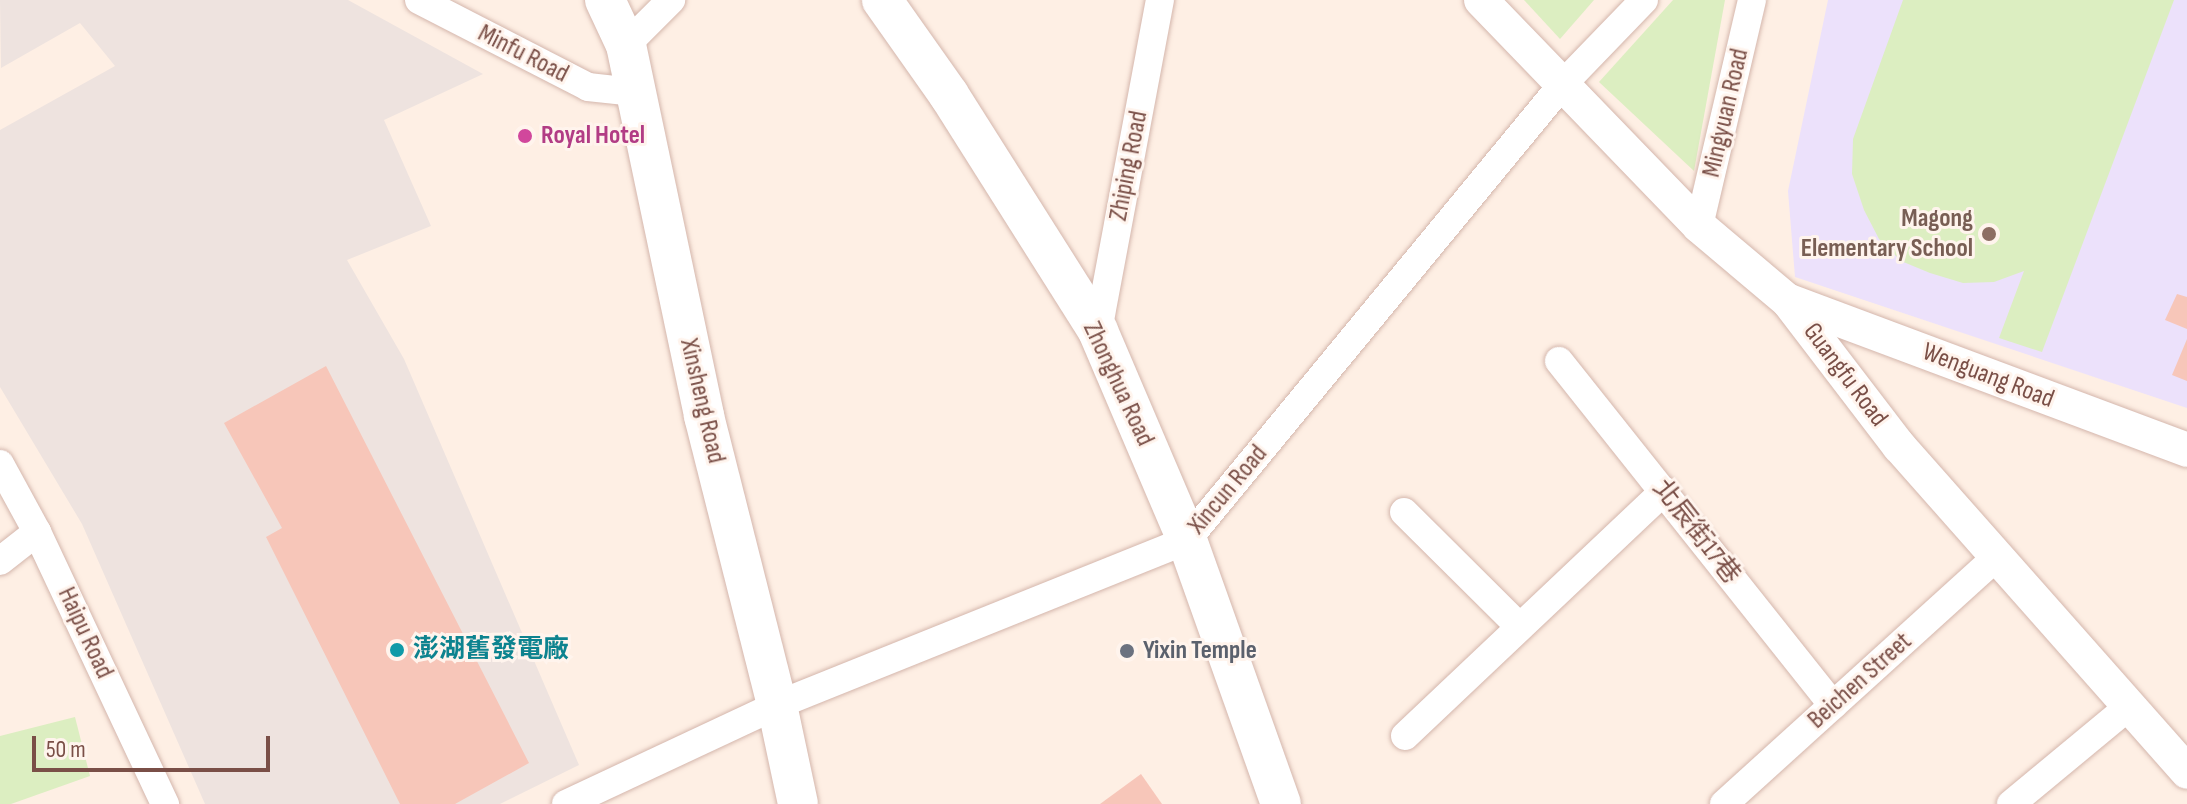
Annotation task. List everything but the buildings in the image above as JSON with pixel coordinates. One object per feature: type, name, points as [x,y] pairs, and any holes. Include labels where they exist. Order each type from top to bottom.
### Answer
[{"type":"main road","name":"Xinsheng Road","points":[[605,0],[626,45],[633,92],[704,416],[777,705],[798,804]]},
{"type":"main road","name":"Zhonghua Road","points":[[882,0],[949,95],[1098,331],[1187,540],[1281,804]]},
{"type":"street","name":"Minfu Road","points":[[419,0],[588,87],[633,92]]},
{"type":"street","points":[[626,45],[671,0]]},
{"type":"street","name":"Zhiping Road","points":[[1098,331],[1160,0]]},
{"type":"street","name":"Guangfu Road","points":[[1481,0],[1699,226],[1788,301],[1899,446],[2127,708],[2187,772]]},
{"type":"street","name":"Xincun Road","points":[[566,804],[777,705],[1187,540],[1562,85],[1644,0]]},
{"type":"street","name":"Mingyuan Road","points":[[1699,226],[1752,0]]},
{"type":"street","name":"Wenguang Road","points":[[1788,301],[2187,450]]},
{"type":"street","name":"北辰街17巷","points":[[1559,361],[1833,705]]},
{"type":"street","name":"Haipu Road","points":[[0,464],[37,532],[165,804]]},
{"type":"street","points":[[1405,736],[1664,491]]},
{"type":"street","points":[[1404,512],[1520,627]]},
{"type":"street","points":[[0,561],[37,532]]},
{"type":"street","name":"Beichen Street","points":[[1724,804],[1996,557]]},
{"type":"street","points":[[2011,804],[2127,708]]},
{"type":"shaded area","name":"澎湖舊發電廠","points":[[0,0],[348,0],[483,74],[384,120],[431,226],[347,260],[404,359],[579,765],[500,804],[205,804],[82,524],[0,387],[0,130],[115,66],[80,23],[1,68]]},
{"type":"shaded area","name":"Magong Elementary School","points":[[1828,0],[2187,0],[2187,408],[1795,277],[1788,191]]},
{"type":"green space","points":[[1524,0],[1594,0],[1560,39]]},
{"type":"green space","points":[[1673,0],[1725,0],[1694,171],[1599,82]]},
{"type":"green space","points":[[1903,0],[2174,0],[2042,352],[1999,338],[2024,271],[1994,282],[1963,283],[1930,273],[1901,261],[1879,239],[1864,210],[1852,174],[1853,139]]},
{"type":"green space","points":[[75,717],[90,776],[11,804],[0,804],[0,736]]},
{"type":"place","name":"Royal Hotel","points":[[525,136]]},
{"type":"place","name":"Magong Elementary School","points":[[1989,234]]},
{"type":"place","name":"澎湖舊發電廠","points":[[397,650]]},
{"type":"place","name":"Yixin Temple","points":[[1127,651]]}]
